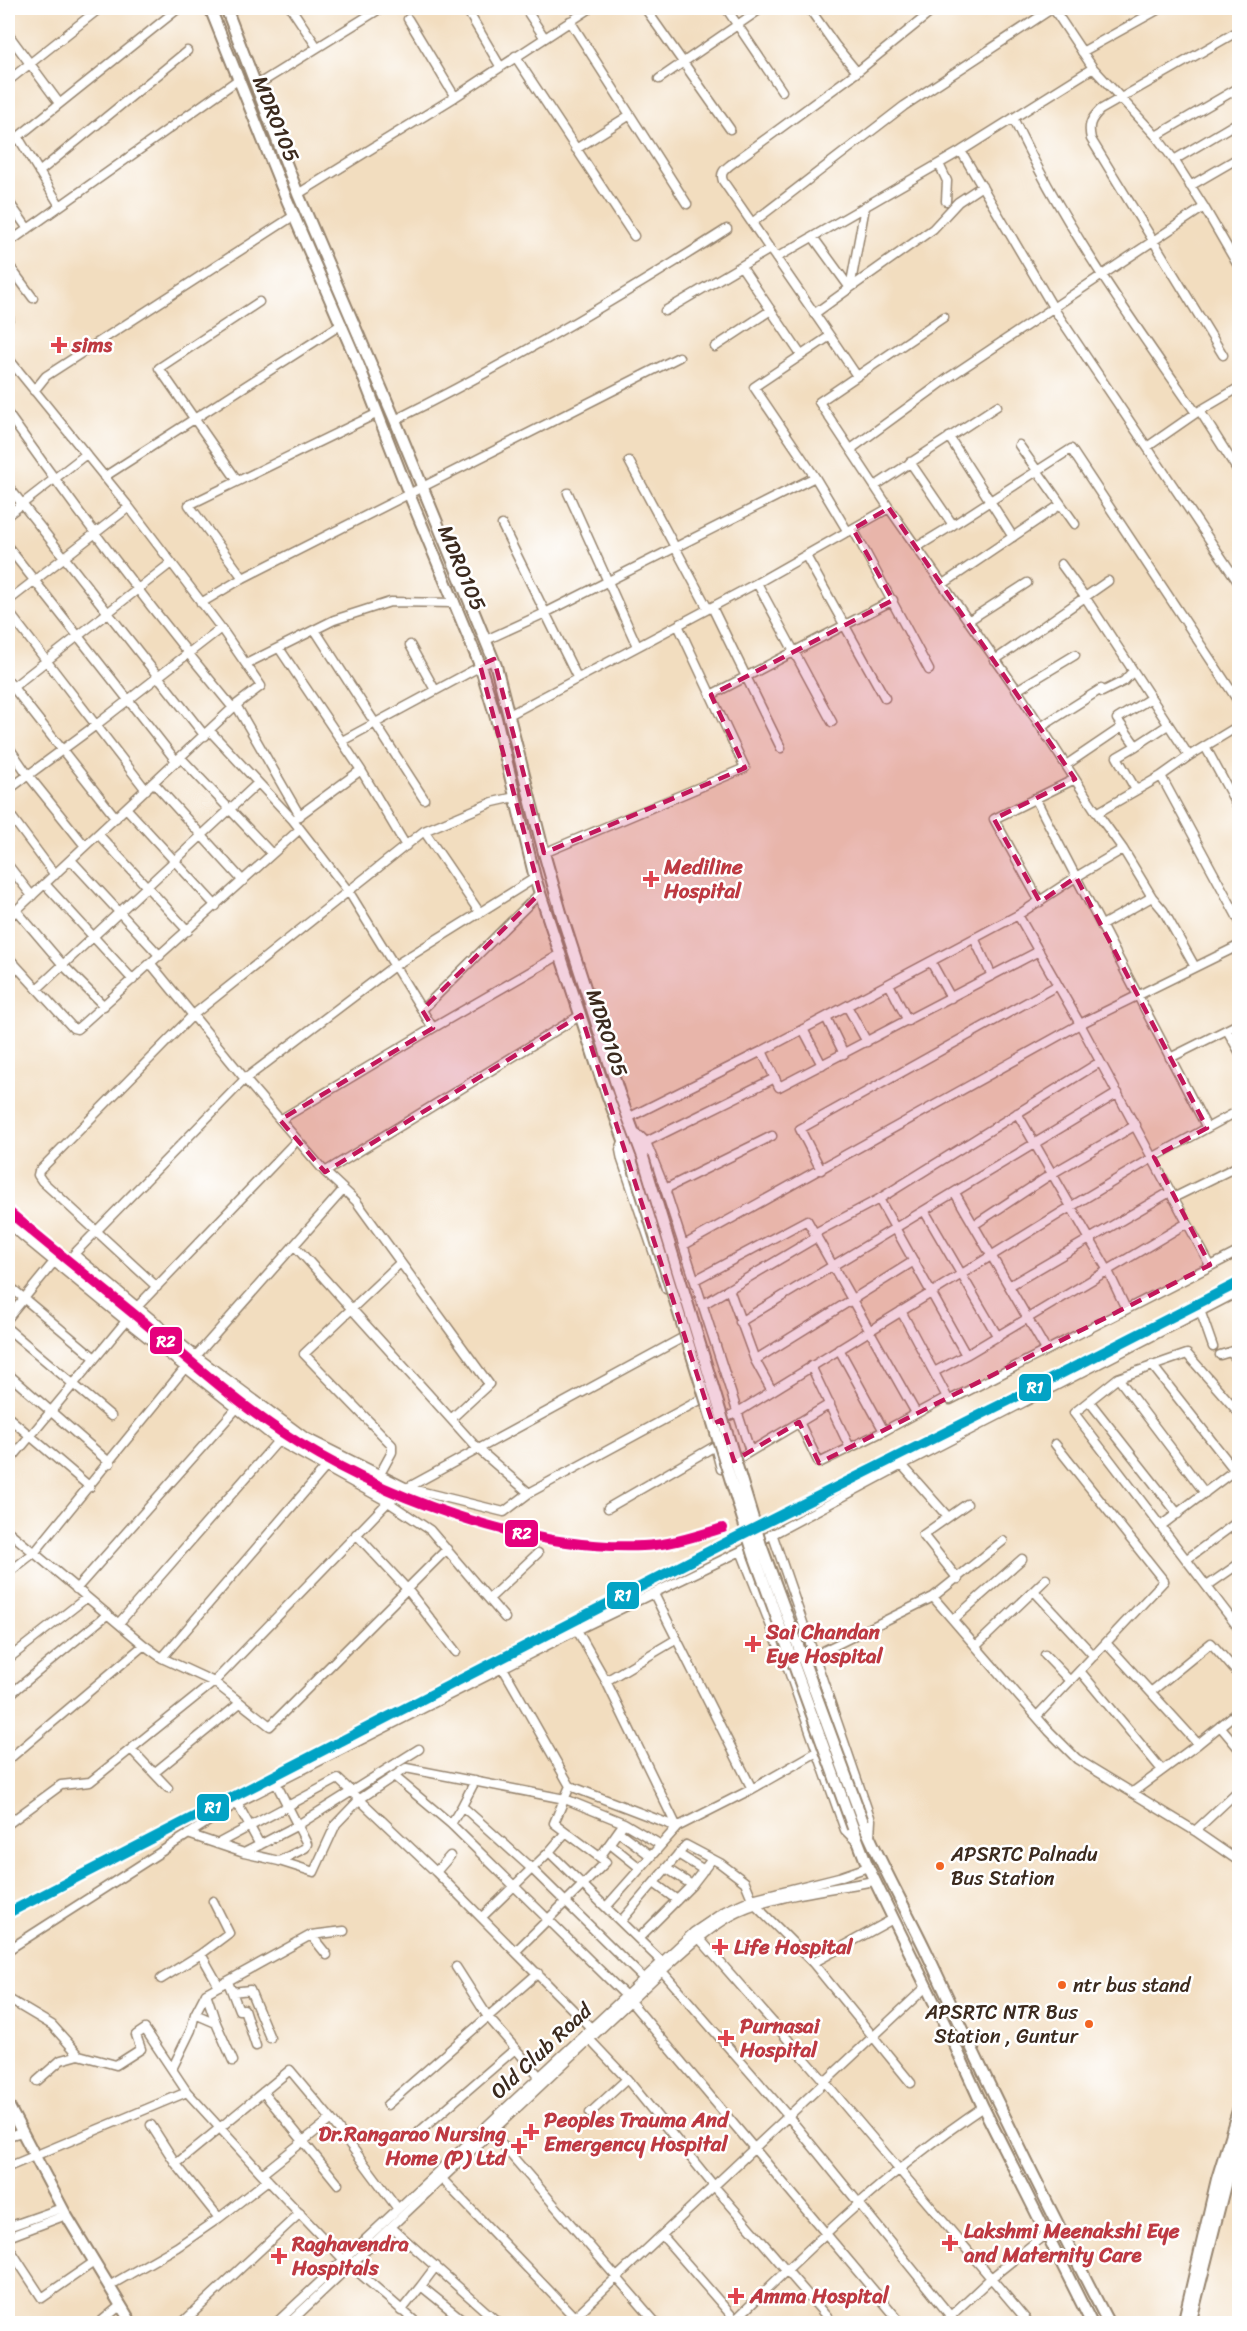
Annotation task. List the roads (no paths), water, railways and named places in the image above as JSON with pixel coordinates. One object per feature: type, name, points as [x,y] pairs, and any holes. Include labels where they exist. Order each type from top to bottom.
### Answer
[{"type":"main road","name":"MDR0105","points":[[210,8],[342,324],[480,665],[516,797],[535,878],[605,1091],[637,1158],[751,1545],[858,1825]]},
{"type":"main road","name":"MDR0105","points":[[226,8],[298,194],[494,658],[544,853],[588,998],[628,1118],[629,1138]]},
{"type":"main road","points":[[858,1825],[869,1837],[1008,2125],[1109,2324]]},
{"type":"main road","points":[[858,1825],[858,1843],[874,1881],[1091,2323]]},
{"type":"main road","points":[[1183,2324],[1217,2179],[1239,2104]]},
{"type":"main road","points":[[8,2108],[64,2211],[132,2324]]},
{"type":"main road","points":[[1191,2324],[1239,2136]]},
{"type":"street","points":[[8,81],[100,8]]},
{"type":"street","points":[[8,145],[179,8]]},
{"type":"street","points":[[291,8],[317,47]]},
{"type":"street","points":[[257,85],[381,8]]},
{"type":"street","points":[[466,8],[500,66]]},
{"type":"street","points":[[525,8],[544,37]]},
{"type":"street","points":[[298,194],[455,97],[591,8]]},
{"type":"street","points":[[645,8],[730,129]]},
{"type":"street","points":[[726,8],[782,91]]},
{"type":"street","points":[[659,79],[762,8]]},
{"type":"street","points":[[809,8],[857,72]]},
{"type":"street","points":[[857,376],[721,176],[723,170],[857,72],[936,8]]},
{"type":"street","points":[[752,223],[904,106],[1053,8],[1093,68],[1156,136],[1174,160],[1204,207],[1239,270]]},
{"type":"street","points":[[1082,52],[1161,8]]},
{"type":"street","points":[[408,19],[455,97]]},
{"type":"street","points":[[570,21],[687,204]]},
{"type":"street","points":[[1223,355],[1091,140],[1088,128],[1091,118],[1120,98],[1239,30]]},
{"type":"street","points":[[8,34],[59,103]]},
{"type":"street","points":[[39,172],[187,51]]},
{"type":"street","points":[[515,56],[634,236]]},
{"type":"street","points":[[776,258],[961,151],[1093,68]]},
{"type":"street","points":[[8,243],[238,79]]},
{"type":"street","points":[[1156,136],[1239,87]]},
{"type":"street","points":[[576,149],[630,115]]},
{"type":"street","points":[[1012,117],[1033,162],[1101,275],[1239,474]]},
{"type":"street","points":[[1174,160],[1239,121]]},
{"type":"street","points":[[18,137],[60,206]]},
{"type":"street","points":[[961,151],[1054,309],[1239,585]]},
{"type":"street","points":[[1190,186],[1239,157]]},
{"type":"street","points":[[939,164],[947,181],[946,201]]},
{"type":"street","points":[[814,314],[933,229],[958,202],[982,186]]},
{"type":"street","points":[[8,201],[27,229]]},
{"type":"street","points":[[850,288],[865,207]]},
{"type":"street","points":[[851,449],[951,376],[1204,207]]},
{"type":"street","points":[[34,392],[46,376],[295,215]]},
{"type":"street","points":[[395,420],[574,323],[646,281],[727,229]]},
{"type":"street","points":[[813,237],[850,288]]},
{"type":"street","points":[[665,311],[770,249]]},
{"type":"street","points":[[8,264],[33,298]]},
{"type":"street","points":[[741,266],[801,355]]},
{"type":"street","points":[[237,480],[159,368],[259,302]]},
{"type":"street","points":[[715,347],[771,310]]},
{"type":"street","points":[[944,317],[819,402],[889,508],[1017,690],[1152,897],[1163,910],[1195,967]]},
{"type":"street","points":[[104,477],[342,324]]},
{"type":"street","points":[[830,336],[754,387],[815,477],[893,600],[929,670]]},
{"type":"street","points":[[201,603],[243,578],[679,357]]},
{"type":"street","points":[[8,358],[129,507],[221,628],[261,686],[235,706],[8,918]]},
{"type":"street","points":[[1147,447],[1239,387]]},
{"type":"street","points":[[875,486],[997,406]]},
{"type":"street","points":[[243,578],[189,505],[378,412]]},
{"type":"street","points":[[8,414],[54,479],[188,654],[235,706],[297,818],[300,829],[349,892],[433,1028]]},
{"type":"street","points":[[949,437],[1013,537]]},
{"type":"street","points":[[1019,445],[1075,524]]},
{"type":"street","points":[[916,547],[1071,449],[1239,704]]},
{"type":"street","points":[[8,515],[85,454]]},
{"type":"street","points":[[629,461],[747,676],[782,748]]},
{"type":"street","points":[[910,462],[953,525]]},
{"type":"street","points":[[486,640],[545,613],[815,477]]},
{"type":"street","points":[[8,486],[107,612],[208,733],[297,818]]},
{"type":"street","points":[[568,493],[637,646]]},
{"type":"street","points":[[943,584],[1060,505]]},
{"type":"street","points":[[8,601],[129,507]]},
{"type":"street","points":[[509,715],[757,583],[889,508]]},
{"type":"street","points":[[502,525],[577,677]]},
{"type":"street","points":[[8,547],[128,700],[179,760],[272,854]]},
{"type":"street","points":[[806,556],[885,698]]},
{"type":"street","points":[[116,818],[9,687],[46,661],[171,563]]},
{"type":"street","points":[[1061,564],[1189,756]]},
{"type":"street","points":[[995,660],[1108,581]]},
{"type":"street","points":[[757,583],[832,722]]},
{"type":"street","points":[[968,621],[1027,583]]},
{"type":"street","points":[[711,695],[893,600]]},
{"type":"street","points":[[246,664],[334,620],[390,602],[455,603]]},
{"type":"street","points":[[8,611],[146,790]]},
{"type":"street","points":[[544,853],[746,768],[678,625]]},
{"type":"street","points":[[8,790],[221,628]]},
{"type":"street","points":[[315,630],[424,799]]},
{"type":"street","points":[[410,645],[435,690]]},
{"type":"street","points":[[279,648],[361,770],[406,846]]},
{"type":"street","points":[[1017,690],[1075,655]]},
{"type":"street","points":[[342,741],[494,658]]},
{"type":"street","points":[[1041,727],[1101,691],[1124,681],[1133,671]]},
{"type":"street","points":[[1136,746],[1117,719],[1150,698]]},
{"type":"street","points":[[1136,790],[1117,757],[1168,724]]},
{"type":"street","points":[[1097,813],[1161,776],[1239,725]]},
{"type":"street","points":[[1066,765],[1122,727]]},
{"type":"street","points":[[8,746],[28,775],[86,846]]},
{"type":"street","points":[[1205,746],[1239,811]]},
{"type":"street","points":[[297,818],[361,770]]},
{"type":"street","points":[[1161,776],[1239,922]]},
{"type":"street","points":[[1040,902],[994,819],[1075,779]]},
{"type":"street","points":[[154,783],[243,881]]},
{"type":"street","points":[[37,989],[258,783]]},
{"type":"street","points":[[157,1287],[42,1181],[38,1175],[39,1172],[193,1015],[424,831],[493,802],[516,797]]},
{"type":"street","points":[[1035,798],[1207,1128]]},
{"type":"street","points":[[126,808],[216,906]]},
{"type":"street","points":[[8,812],[55,875]]},
{"type":"street","points":[[8,957],[75,1029],[80,1028],[300,829]]},
{"type":"street","points":[[424,831],[480,913]]},
{"type":"street","points":[[98,834],[188,931]]},
{"type":"street","points":[[628,1118],[762,1052],[975,940],[1040,902],[1122,849]]},
{"type":"street","points":[[71,860],[160,956]]},
{"type":"street","points":[[8,866],[32,896]]},
{"type":"street","points":[[535,878],[394,966],[245,1079],[74,1254],[196,1356],[305,1437],[407,1488],[504,1512],[528,1493],[702,1399]]},
{"type":"street","points":[[45,884],[133,980]]},
{"type":"street","points":[[422,1010],[540,893]]},
{"type":"street","points":[[1102,925],[1152,897]]},
{"type":"street","points":[[16,910],[63,965],[104,1006]]},
{"type":"street","points":[[1018,915],[1137,1125],[1210,1265]]},
{"type":"street","points":[[975,940],[992,976]]},
{"type":"street","points":[[684,1245],[1080,1024],[1239,945]]},
{"type":"street","points":[[762,1052],[779,1087],[1039,951]]},
{"type":"street","points":[[280,1120],[561,954]]},
{"type":"street","points":[[931,962],[951,998]]},
{"type":"street","points":[[150,964],[297,1140],[325,1172],[356,1201],[489,1384],[451,1419]]},
{"type":"street","points":[[889,984],[908,1021]]},
{"type":"street","points":[[821,1170],[800,1129],[1058,985]]},
{"type":"street","points":[[847,1006],[867,1042]]},
{"type":"street","points":[[325,1172],[581,1015]]},
{"type":"street","points":[[826,1017],[844,1054]]},
{"type":"street","points":[[1170,1058],[1239,1023]]},
{"type":"street","points":[[803,1029],[822,1065]]},
{"type":"street","points":[[1227,1030],[1239,1053]]},
{"type":"street","points":[[702,1305],[1100,1062]]},
{"type":"street","points":[[646,1142],[775,1078]]},
{"type":"street","points":[[740,1322],[1118,1093]]},
{"type":"street","points":[[710,1425],[738,1412],[1072,1206],[1239,1110]]},
{"type":"street","points":[[1017,1113],[1072,1206],[1126,1308]]},
{"type":"street","points":[[974,1225],[1053,1173],[1137,1125]]},
{"type":"street","points":[[750,1451],[665,1189],[646,1142],[640,1136],[629,1138],[620,1150],[622,1160],[702,1399],[721,1469],[830,1404]]},
{"type":"street","points":[[665,1189],[772,1136]]},
{"type":"street","points":[[137,1307],[297,1140]]},
{"type":"street","points":[[1009,1286],[1172,1195],[1239,1165]]},
{"type":"street","points":[[196,1356],[343,1190]]},
{"type":"street","points":[[955,1193],[1046,1350]]},
{"type":"street","points":[[879,1199],[966,1355]]},
{"type":"street","points":[[925,1212],[998,1337]]},
{"type":"street","points":[[695,1280],[807,1220],[916,1413]]},
{"type":"street","points":[[934,1372],[998,1337],[1107,1269],[1187,1223]]},
{"type":"street","points":[[8,1224],[53,1263],[278,1441],[388,1502],[430,1530],[505,1618]]},
{"type":"street","points":[[294,1245],[477,1448],[528,1493]]},
{"type":"street","points":[[901,1311],[950,1400],[1239,1251]]},
{"type":"street","points":[[754,1360],[914,1261]]},
{"type":"street","points":[[8,1318],[53,1263]]},
{"type":"street","points":[[380,1474],[392,1452],[392,1445],[304,1354],[400,1263]]},
{"type":"street","points":[[8,1285],[95,1358]]},
{"type":"street","points":[[729,1289],[754,1360],[772,1391]]},
{"type":"street","points":[[8,1950],[237,1803],[577,1630],[741,1551],[1239,1291]]},
{"type":"street","points":[[1200,1310],[1213,1347]]},
{"type":"street","points":[[8,1463],[126,1321]]},
{"type":"street","points":[[8,1329],[111,1416]]},
{"type":"street","points":[[8,1824],[61,1785],[90,1782],[214,1682],[356,1534],[388,1502],[407,1488],[682,1338]]},
{"type":"street","points":[[1220,1355],[1239,1348]]},
{"type":"street","points":[[839,1349],[884,1431]]},
{"type":"street","points":[[1230,1352],[1239,1362]]},
{"type":"street","points":[[1239,1414],[1187,1354],[1118,1378],[1074,1413],[1162,1525],[1239,1630]]},
{"type":"street","points":[[1152,1365],[1238,1471],[1162,1525]]},
{"type":"street","points":[[812,1366],[850,1448]]},
{"type":"street","points":[[8,1573],[35,1552],[110,1463],[185,1368]]},
{"type":"street","points":[[8,1374],[110,1463]]},
{"type":"street","points":[[1118,1378],[1205,1493]]},
{"type":"street","points":[[799,1422],[819,1463],[947,1397]]},
{"type":"street","points":[[1089,1401],[1178,1514]]},
{"type":"street","points":[[76,1589],[236,1409]]},
{"type":"street","points":[[8,1418],[90,1487]]},
{"type":"street","points":[[119,1623],[278,1441]]},
{"type":"street","points":[[1037,1716],[1164,1581],[1055,1444]]},
{"type":"street","points":[[608,1508],[715,1446]]},
{"type":"street","points":[[902,1465],[948,1516]]},
{"type":"street","points":[[162,1658],[326,1467]]},
{"type":"street","points":[[958,1579],[923,1535],[967,1504]]},
{"type":"street","points":[[1187,1559],[1239,1520]]},
{"type":"street","points":[[8,1531],[144,1645],[162,1658],[214,1682],[270,1726],[447,1549]]},
{"type":"street","points":[[772,1533],[871,1820],[869,1837]]},
{"type":"street","points":[[356,1534],[407,1589],[456,1652]]},
{"type":"street","points":[[788,1668],[933,1597],[1003,1541]]},
{"type":"street","points":[[741,1551],[788,1668],[845,1830],[858,1843]]},
{"type":"street","points":[[489,1599],[538,1553]]},
{"type":"street","points":[[953,1620],[1022,1559]]},
{"type":"street","points":[[1207,1586],[1239,1563]]},
{"type":"street","points":[[976,1646],[1046,1579]]},
{"type":"street","points":[[1034,1591],[1094,1656]]},
{"type":"street","points":[[654,1594],[752,1789]]},
{"type":"street","points":[[933,1597],[1077,1759],[1195,1831],[1239,1862]]},
{"type":"street","points":[[8,1659],[86,1598]]},
{"type":"street","points":[[8,1696],[108,1614]]},
{"type":"street","points":[[577,1630],[606,1681],[677,1827]]},
{"type":"street","points":[[606,1681],[677,1639]]},
{"type":"street","points":[[1106,1643],[1198,1744]]},
{"type":"street","points":[[1152,1691],[1212,1643],[1239,1676]]},
{"type":"street","points":[[8,1760],[144,1645]]},
{"type":"street","points":[[1045,1655],[1070,1681]]},
{"type":"street","points":[[503,1668],[570,1786],[677,1827]]},
{"type":"street","points":[[1080,1671],[1162,1770]]},
{"type":"street","points":[[154,1773],[240,1703]]},
{"type":"street","points":[[1133,1792],[1198,1744],[1239,1710]]},
{"type":"street","points":[[1220,1726],[1239,1750]]},
{"type":"street","points":[[131,1749],[168,1788]]},
{"type":"street","points":[[244,1853],[298,1825],[419,1749]]},
{"type":"street","points":[[607,1906],[677,1827],[752,1789],[817,1752]]},
{"type":"street","points":[[188,1834],[244,1853],[314,1872],[336,1824],[360,1799],[406,1768],[565,1799],[624,1823],[661,1845]]},
{"type":"street","points":[[395,1777],[451,1824],[628,1999],[902,2324]]},
{"type":"street","points":[[217,1844],[338,1779],[482,1917],[591,2028]]},
{"type":"street","points":[[451,1824],[475,1781]]},
{"type":"street","points":[[276,1783],[307,1844],[305,1848],[279,1861]]},
{"type":"street","points":[[516,1951],[606,1862],[554,1824],[570,1786]]},
{"type":"street","points":[[1195,1831],[1239,1789]]},
{"type":"street","points":[[237,1803],[260,1845]]},
{"type":"street","points":[[462,1806],[532,1869],[643,1978]]},
{"type":"street","points":[[600,1857],[624,1823]]},
{"type":"street","points":[[482,1917],[549,1852],[566,1832]]},
{"type":"street","points":[[619,1832],[651,1856]]},
{"type":"street","points":[[610,1844],[640,1868]]},
{"type":"street","points":[[622,1920],[686,1845],[712,1858],[745,1881],[754,1902],[813,1963],[910,2084]]},
{"type":"street","points":[[549,1852],[622,1920],[661,1961]]},
{"type":"street","points":[[678,1854],[704,1870]]},
{"type":"street","points":[[436,1872],[450,1856]]},
{"type":"street","points":[[639,1938],[692,1885],[712,1858]]},
{"type":"street","name":"Old Club Road","points":[[288,2324],[590,2040],[628,1999],[643,1978],[704,1924],[725,1911],[868,1867]]},
{"type":"street","points":[[666,1868],[692,1885]]},
{"type":"street","name":"Old Club Road","points":[[275,2324],[591,2028],[699,1938],[754,1902],[874,1881]]},
{"type":"street","points":[[654,1882],[677,1900]]},
{"type":"street","points":[[161,1979],[229,1933],[213,1901]]},
{"type":"street","points":[[813,1963],[893,1919]]},
{"type":"street","points":[[172,2069],[206,1993],[311,1935],[344,1931]]},
{"type":"street","points":[[311,1935],[327,1955]]},
{"type":"street","points":[[699,1938],[825,2082],[1030,2324]]},
{"type":"street","points":[[201,1954],[219,1986]]},
{"type":"street","points":[[456,1967],[488,2017],[540,2077]]},
{"type":"street","points":[[662,1971],[789,2116],[957,2324]]},
{"type":"street","points":[[387,2105],[538,1973]]},
{"type":"street","points":[[228,1982],[238,2010],[244,2009],[256,2046]]},
{"type":"street","points":[[567,2324],[578,2320],[616,2278],[926,1987]]},
{"type":"street","points":[[232,1992],[250,1990],[270,2038]]},
{"type":"street","points":[[206,1993],[233,2061]]},
{"type":"street","points":[[10,2000],[52,2025],[79,2055]]},
{"type":"street","points":[[195,2014],[216,2023]]},
{"type":"street","points":[[37,2081],[61,2060],[79,2055],[116,2065],[141,2049],[136,2035],[145,2029],[187,2092],[265,2177],[343,2259],[418,2324]]},
{"type":"street","points":[[590,2040],[627,2079],[714,2186],[833,2324]]},
{"type":"street","points":[[419,2132],[515,2049]]},
{"type":"street","points":[[176,2164],[290,2070],[331,2119],[398,2209]]},
{"type":"street","points":[[590,2113],[627,2079]]},
{"type":"street","points":[[8,2167],[187,2092]]},
{"type":"street","points":[[263,2092],[338,2184]]},
{"type":"street","points":[[662,2235],[735,2322],[860,2202],[898,2169],[942,2134],[983,2107]]},
{"type":"street","points":[[109,2286],[177,2247],[219,2218],[303,2140],[331,2119]]},
{"type":"street","points":[[151,2125],[176,2164],[219,2218]]},
{"type":"street","points":[[8,2136],[22,2132]]},
{"type":"street","points":[[492,2133],[657,2324]]},
{"type":"street","points":[[442,2179],[578,2320]]},
{"type":"street","points":[[8,2227],[64,2211]]},
{"type":"street","points":[[8,2237],[64,2211]]},
{"type":"street","points":[[181,2324],[300,2214]]},
{"type":"street","points":[[942,2324],[992,2278],[1058,2224]]},
{"type":"street","points":[[391,2227],[500,2324]]},
{"type":"street","points":[[8,2246],[42,2298],[94,2262]]},
{"type":"street","points":[[401,2311],[436,2266]]},
{"type":"street","points":[[421,2286],[468,2324]]},
{"type":"street","points":[[98,2324],[121,2305]]},
{"type":"place","name":"sims","points":[[59,345]]},
{"type":"place","name":"Mediline Hospital","points":[[651,879]]},
{"type":"place","name":"Sai Chandan Eye Hospital","points":[[753,1644]]},
{"type":"place","name":"APSRTC Palnadu Bus Station","points":[[940,1866]]},
{"type":"place","name":"Life Hospital","points":[[720,1947]]},
{"type":"place","name":"ntr bus stand","points":[[1062,1985]]},
{"type":"place","name":"APSRTC NTR Bus Station , Guntur","points":[[1089,2024]]},
{"type":"place","name":"Purnasai Hospital","points":[[726,2038]]},
{"type":"place","name":"Peoples Trauma And Emergency Hospital","points":[[531,2132]]},
{"type":"place","name":"Dr.Rangarao Nursing Home (P) Ltd","points":[[519,2146]]},
{"type":"place","name":"Lakshmi Meenakshi Eye and Maternity Care","points":[[950,2243]]},
{"type":"place","name":"Raghavendra Hospitals","points":[[279,2256]]},
{"type":"place","name":"Amma Hospital","points":[[736,2296]]}]
